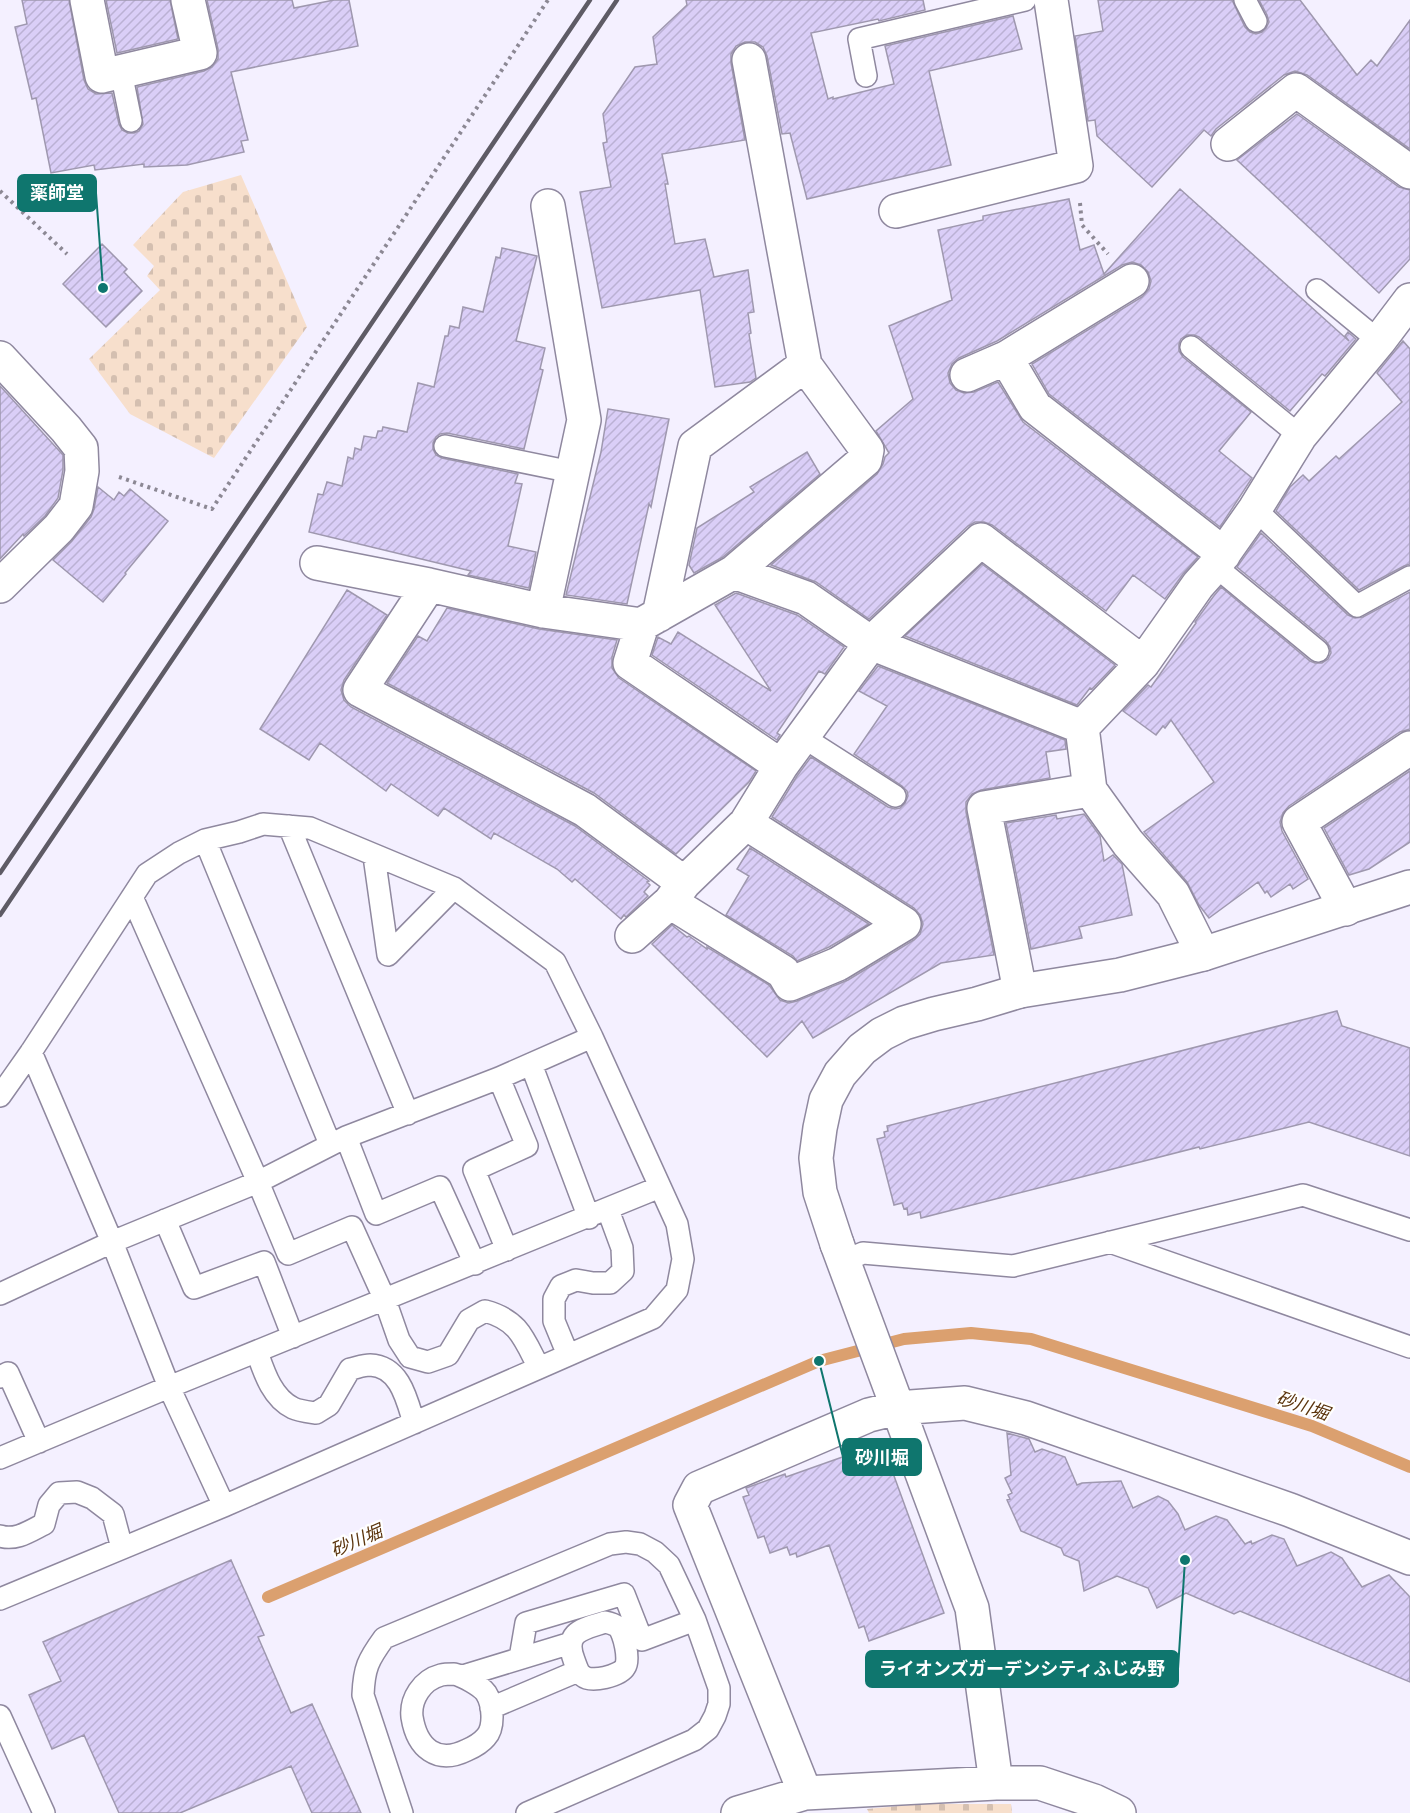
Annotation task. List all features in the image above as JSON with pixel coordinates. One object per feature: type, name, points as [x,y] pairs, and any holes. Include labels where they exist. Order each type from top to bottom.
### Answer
[{"type":"street","points":[[87,0],[102,76],[200,53],[188,0]]},
{"type":"street","points":[[896,211],[1076,166],[1051,0]]},
{"type":"street","points":[[317,563],[543,611],[651,620],[735,572],[866,460],[867,450],[806,365],[749,60]]},
{"type":"street","points":[[1228,144],[1296,90],[1410,172]]},
{"type":"street","points":[[543,611],[584,420],[548,206]]},
{"type":"street","points":[[967,375],[1006,358],[1132,281]]},
{"type":"street","points":[[1082,727],[1143,663],[1255,509],[1300,436],[1379,341],[1407,312]]},
{"type":"street","points":[[0,358],[81,448],[82,471],[76,506],[59,528],[0,586]]},
{"type":"street","points":[[1006,358],[1035,407],[1219,560]]},
{"type":"street","points":[[781,766],[630,663],[651,620],[695,446],[806,365]]},
{"type":"street","points":[[632,936],[746,823],[781,766],[870,643],[981,540],[1143,663]]},
{"type":"street","points":[[735,572],[806,598],[870,643],[1082,727]]},
{"type":"street","points":[[429,585],[360,690],[585,810],[677,892],[783,972],[790,984],[838,964],[904,924],[746,823]]},
{"type":"street","points":[[1082,727],[1090,790],[1128,843],[1173,894],[1203,954]]},
{"type":"street","points":[[1346,909],[1299,822],[1410,748]]},
{"type":"street","points":[[1020,991],[984,808],[1090,790]]},
{"type":"street","points":[[996,1783],[972,1608],[820,1192],[816,1158],[826,1100],[840,1074],[862,1049],[904,1023],[1020,991],[1120,975],[1203,954],[1410,887]]},
{"type":"street","points":[[805,1793],[690,1505],[699,1488],[869,1415],[893,1395],[965,1402],[1026,1418],[1290,1510],[1410,1558]]},
{"type":"street","points":[[738,1813],[805,1793],[996,1783],[1040,1783],[1094,1801],[1119,1813]]},
{"type":"lane","points":[[866,76],[859,39],[1025,0]]},
{"type":"lane","points":[[1245,0],[1256,21]]},
{"type":"lane","points":[[121,72],[131,121]]},
{"type":"lane","points":[[1317,290],[1379,341]]},
{"type":"lane","points":[[1191,347],[1300,436]]},
{"type":"lane","points":[[445,446],[572,472]]},
{"type":"lane","points":[[1255,509],[1357,606],[1410,577]]},
{"type":"lane","points":[[1219,560],[1318,651]]},
{"type":"lane","points":[[803,737],[895,796]]},
{"type":"lane","points":[[0,1096],[147,874],[179,853],[205,840],[263,824],[310,828],[454,888],[555,962],[592,1037],[677,1224],[683,1258],[677,1290],[653,1318],[224,1506],[0,1599]]},
{"type":"lane","points":[[289,826],[408,1114]]},
{"type":"lane","points":[[205,840],[338,1141],[376,1214],[440,1187],[475,1264]]},
{"type":"lane","points":[[374,856],[388,955],[454,888]]},
{"type":"lane","points":[[132,897],[288,1254],[352,1227],[385,1300],[399,1340],[410,1357],[428,1362],[448,1355],[469,1320],[485,1311],[501,1316],[521,1332],[539,1368]]},
{"type":"lane","points":[[0,1294],[112,1242],[258,1182],[338,1141],[531,1065],[592,1037]]},
{"type":"lane","points":[[31,1052],[112,1242],[169,1387],[224,1506]]},
{"type":"lane","points":[[531,1065],[598,1214],[622,1248],[623,1271],[610,1283],[576,1280],[561,1286],[554,1299],[554,1321],[568,1355]]},
{"type":"lane","points":[[499,1078],[527,1146],[474,1170],[507,1250]]},
{"type":"lane","points":[[0,1458],[660,1187]]},
{"type":"lane","points":[[841,1252],[1013,1266],[1304,1195],[1410,1230]]},
{"type":"lane","points":[[165,1220],[194,1288],[264,1262],[293,1337]]},
{"type":"lane","points":[[1110,1242],[1410,1347]]},
{"type":"lane","points":[[257,1352],[266,1376],[280,1399],[294,1409],[316,1413],[329,1405],[350,1369],[370,1365],[387,1370],[404,1389],[414,1423]]},
{"type":"lane","points":[[0,1377],[8,1373],[39,1442]]},
{"type":"lane","points":[[0,1536],[6,1538],[24,1535],[44,1524],[49,1505],[59,1493],[77,1492],[92,1498],[112,1514],[122,1548]]},
{"type":"lane","points":[[402,1813],[363,1695],[363,1675],[370,1658],[384,1638],[610,1545],[626,1542],[640,1544],[669,1565],[695,1620],[719,1688],[719,1704],[715,1716],[708,1729],[694,1740],[527,1813]]},
{"type":"lane","points":[[520,1658],[526,1623],[624,1594],[642,1640],[695,1620]]},
{"type":"lane","points":[[605,1622],[621,1631],[628,1656],[627,1665],[620,1672],[592,1680],[583,1677],[572,1655],[571,1643],[578,1630],[605,1622]]},
{"type":"lane","points":[[463,1676],[571,1643]]},
{"type":"lane","points":[[491,1708],[578,1671]]},
{"type":"lane","points":[[454,1674],[463,1676],[486,1692],[491,1708],[492,1724],[487,1736],[475,1747],[450,1756],[439,1756],[423,1746],[414,1726],[411,1708],[417,1693],[427,1681],[441,1675],[454,1674]]},
{"type":"lane","points":[[0,1716],[44,1813]]},
{"type":"path","points":[[82,471],[120,477],[212,508],[548,0]]},
{"type":"path","points":[[1076,166],[1082,225],[1132,281]]},
{"type":"path","points":[[0,191],[67,254]]},
{"type":"green space","points":[[241,175],[307,327],[214,458],[130,414],[89,359],[160,290],[147,276],[154,266],[133,245],[183,192]]},
{"type":"green space","points":[[920,1804],[1011,1804],[1012,1813],[869,1813],[867,1809]]},
{"type":"building","points":[[22,0],[69,0],[84,80],[88,89],[96,94],[112,93],[119,124],[122,130],[128,133],[139,131],[143,124],[137,87],[204,71],[212,67],[218,59],[218,49],[207,0],[292,0],[294,8],[334,0],[349,0],[358,46],[231,72],[248,140],[241,141],[244,152],[187,165],[144,167],[144,164],[95,170],[94,165],[51,173],[36,98],[32,99],[15,27],[27,24]]},
{"type":"building","points":[[106,0],[170,0],[178,39],[117,53]]},
{"type":"building","points":[[686,0],[923,0],[925,10],[811,33],[828,99],[894,84],[885,46],[1013,16],[1022,49],[929,71],[951,165],[807,199],[790,133],[782,134],[767,56],[763,47],[755,42],[745,42],[736,46],[731,54],[731,63],[745,140],[662,154],[675,244],[705,239],[714,277],[748,270],[754,312],[748,313],[751,333],[749,334],[756,378],[750,382],[715,387],[700,290],[602,308],[580,192],[611,187],[603,143],[607,142],[603,114],[635,67],[657,64],[653,37],[687,5]]},
{"type":"building","points":[[1098,0],[1232,0],[1245,27],[1256,34],[1262,32],[1269,22],[1259,0],[1300,0],[1357,75],[1371,60],[1377,66],[1410,20],[1410,149],[1307,75],[1295,71],[1284,75],[1216,129],[1211,136],[1204,130],[1152,187],[1097,136],[1095,120],[1088,121],[1075,36],[1103,31]]},
{"type":"building","points":[[1297,114],[1399,187],[1410,190],[1410,259],[1379,293],[1237,160]]},
{"type":"building","points":[[1180,189],[1349,341],[1345,336],[1348,332],[1356,339],[1325,376],[1322,374],[1290,411],[1199,337],[1187,335],[1181,339],[1179,351],[1183,357],[1251,412],[1219,451],[1252,478],[1220,527],[1049,394],[1032,364],[1142,297],[1149,289],[1151,281],[1148,272],[1141,265],[1132,262],[1122,265],[997,341],[959,358],[952,364],[948,373],[950,383],[956,390],[964,393],[974,392],[998,382],[1023,422],[1198,557],[1165,599],[1133,575],[1106,611],[992,525],[984,522],[975,522],[968,526],[869,619],[816,582],[771,565],[877,474],[889,453],[876,431],[913,399],[889,326],[952,300],[938,230],[983,220],[983,216],[1069,199],[1080,250],[1094,245],[1104,274]]},
{"type":"building","points":[[102,244],[127,269],[124,272],[142,291],[106,327],[63,284]]},
{"type":"building","points":[[502,248],[537,256],[516,341],[545,348],[540,369],[543,370],[524,449],[447,433],[436,437],[433,449],[436,455],[442,458],[518,474],[515,483],[522,484],[508,546],[536,552],[529,588],[468,575],[471,571],[309,532],[318,494],[323,495],[327,482],[342,486],[348,457],[353,459],[355,448],[361,450],[364,436],[376,438],[378,431],[382,431],[383,427],[407,432],[418,383],[434,387],[445,336],[448,336],[450,326],[459,328],[463,307],[483,312],[496,257],[500,258]]},
{"type":"building","points":[[1403,341],[1410,349],[1410,564],[1359,590],[1276,511],[1290,487],[1303,475],[1309,481],[1336,456],[1339,459],[1402,402],[1377,373]]},
{"type":"building","points":[[0,386],[63,455],[63,470],[58,498],[45,516],[24,536],[23,534],[0,559]]},
{"type":"building","points":[[608,409],[669,419],[651,507],[649,504],[627,604],[566,595],[601,452]]},
{"type":"building","points":[[807,452],[820,474],[723,557],[694,573],[689,565],[697,528],[754,492],[750,487]]},
{"type":"building","points":[[98,487],[114,500],[119,492],[124,496],[130,489],[168,521],[103,602],[53,560],[91,517]]},
{"type":"building","points":[[1261,533],[1348,615],[1355,618],[1363,617],[1410,592],[1410,729],[1400,732],[1289,806],[1283,813],[1280,822],[1282,831],[1308,879],[1293,889],[1290,884],[1271,897],[1267,891],[1265,893],[1258,882],[1209,918],[1187,882],[1144,832],[1214,782],[1171,720],[1156,735],[1123,711],[1148,685],[1151,687],[1221,587],[1310,661],[1322,663],[1328,659],[1331,653],[1326,641],[1237,567]]},
{"type":"building","points":[[982,564],[1115,665],[1092,689],[1090,688],[1077,705],[905,636]]},
{"type":"building","points":[[347,590],[387,615],[344,680],[341,690],[344,700],[351,707],[575,826],[649,881],[647,882],[650,885],[644,892],[648,896],[626,917],[624,915],[621,919],[575,879],[572,882],[557,869],[494,833],[491,839],[444,808],[438,816],[391,784],[386,791],[320,743],[309,760],[260,729]]},
{"type":"building","points":[[736,593],[797,615],[844,647],[825,674],[819,671],[777,733],[780,735],[777,740],[652,655],[658,637],[671,644],[678,632],[771,691],[715,605]]},
{"type":"building","points":[[447,608],[539,629],[617,640],[612,657],[612,668],[619,678],[756,771],[749,782],[676,854],[594,793],[387,683],[418,636],[427,641]]},
{"type":"building","points":[[878,666],[1065,740],[1066,749],[1046,752],[1050,778],[981,790],[972,794],[966,802],[966,812],[994,955],[941,963],[813,1038],[802,1021],[767,1057],[652,944],[672,925],[687,937],[689,936],[769,985],[780,1000],[789,1003],[848,980],[914,940],[920,934],[923,924],[914,908],[772,817],[811,757],[888,807],[900,808],[905,803],[908,796],[902,786],[854,754],[887,706],[859,691]]},
{"type":"building","points":[[1410,771],[1410,842],[1369,869],[1349,875],[1324,828]]},
{"type":"building","points":[[1084,814],[1100,836],[1104,861],[1113,855],[1122,864],[1132,915],[1079,927],[1082,938],[1031,949],[1006,823],[1056,815],[1057,819]]},
{"type":"building","points":[[750,848],[869,924],[829,947],[797,961],[793,956],[726,915],[749,876],[737,869]]},
{"type":"building","points":[[1337,1011],[1342,1026],[1410,1048],[1410,1156],[1309,1122],[1200,1149],[1199,1147],[921,1218],[920,1212],[908,1215],[907,1208],[904,1209],[902,1203],[894,1205],[877,1139],[885,1137],[884,1132],[888,1131],[887,1126]]},
{"type":"building","points":[[1007,1433],[1029,1439],[1035,1452],[1042,1449],[1065,1457],[1077,1485],[1121,1481],[1133,1508],[1158,1496],[1168,1501],[1178,1514],[1185,1530],[1216,1516],[1227,1520],[1245,1544],[1251,1541],[1252,1544],[1272,1535],[1284,1539],[1297,1566],[1331,1552],[1342,1558],[1362,1587],[1389,1575],[1410,1597],[1410,1682],[1240,1611],[1234,1614],[1186,1593],[1157,1608],[1148,1588],[1117,1576],[1084,1591],[1079,1561],[1064,1555],[1061,1548],[1021,1531],[1007,1500],[1010,1499],[1008,1495],[1012,1493],[1005,1478],[1011,1475]]},
{"type":"building","points":[[882,1443],[944,1613],[869,1641],[864,1626],[859,1628],[829,1545],[797,1557],[796,1553],[790,1555],[787,1547],[770,1553],[764,1536],[758,1538],[743,1497],[749,1495],[746,1488],[785,1474],[786,1477]]},
{"type":"building","points":[[231,1560],[264,1635],[258,1637],[291,1713],[312,1704],[361,1813],[312,1813],[291,1766],[180,1813],[119,1813],[84,1735],[52,1749],[29,1695],[61,1681],[43,1642]]},
{"type":"waterway","name":"砂川堀","points":[[268,1597],[819,1361],[904,1339],[971,1333],[1031,1339],[1312,1426],[1410,1467]]},
{"type":"railway","points":[[0,873],[590,0]]},
{"type":"railway","points":[[0,915],[617,0]]},
{"type":"place","name":"薬師堂","points":[[103,288]]},
{"type":"place","name":"砂川堀","points":[[819,1361]]},
{"type":"place","name":"ライオンズガーデンシティふじみ野","points":[[1185,1560]]}]
